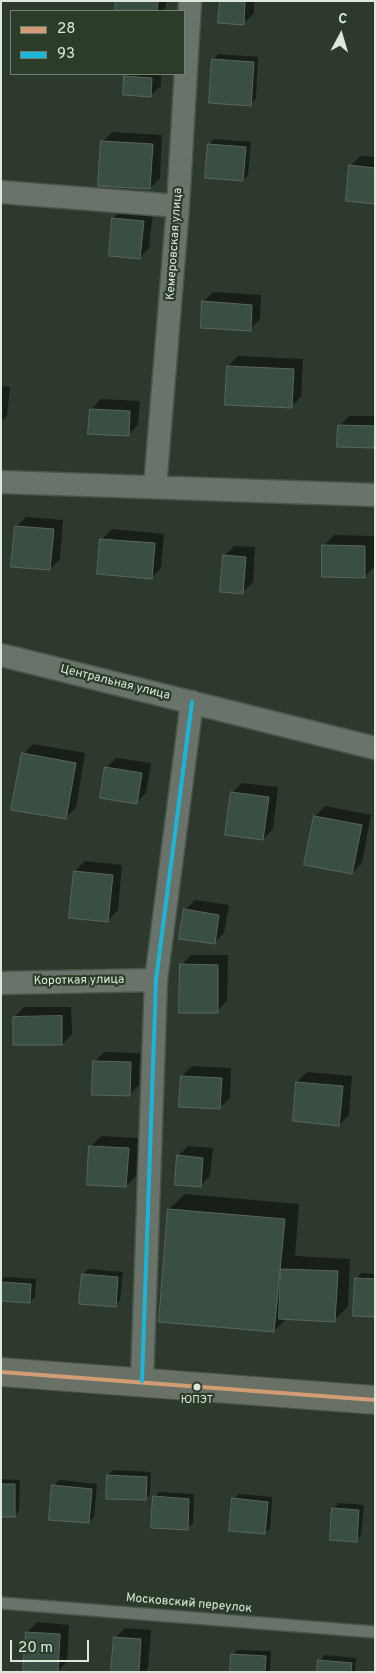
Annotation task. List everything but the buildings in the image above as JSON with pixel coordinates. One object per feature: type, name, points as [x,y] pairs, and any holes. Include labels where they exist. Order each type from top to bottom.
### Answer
[{"type":"main road","points":[[1,1372],[142,1381],[375,1400]]},
{"type":"street","name":"Кемеровская улица","points":[[155,486],[178,206],[190,1]]},
{"type":"street","points":[[1,192],[178,206]]},
{"type":"street","points":[[1,482],[375,495]]},
{"type":"street","name":"Центральная улица","points":[[1,655],[375,748]]},
{"type":"street","points":[[142,1381],[156,980],[192,702]]},
{"type":"street","name":"Короткая улица","points":[[1,983],[156,980]]},
{"type":"lane","name":"Московский переулок","points":[[1,1603],[375,1632]]},
{"type":"transit line","name":"93","points":[[142,1381],[156,980],[192,702]]},
{"type":"transit line","name":"28","points":[[1,1372],[375,1400]]},
{"type":"place","name":"ЮПЭТ","points":[[197,1387]]}]
